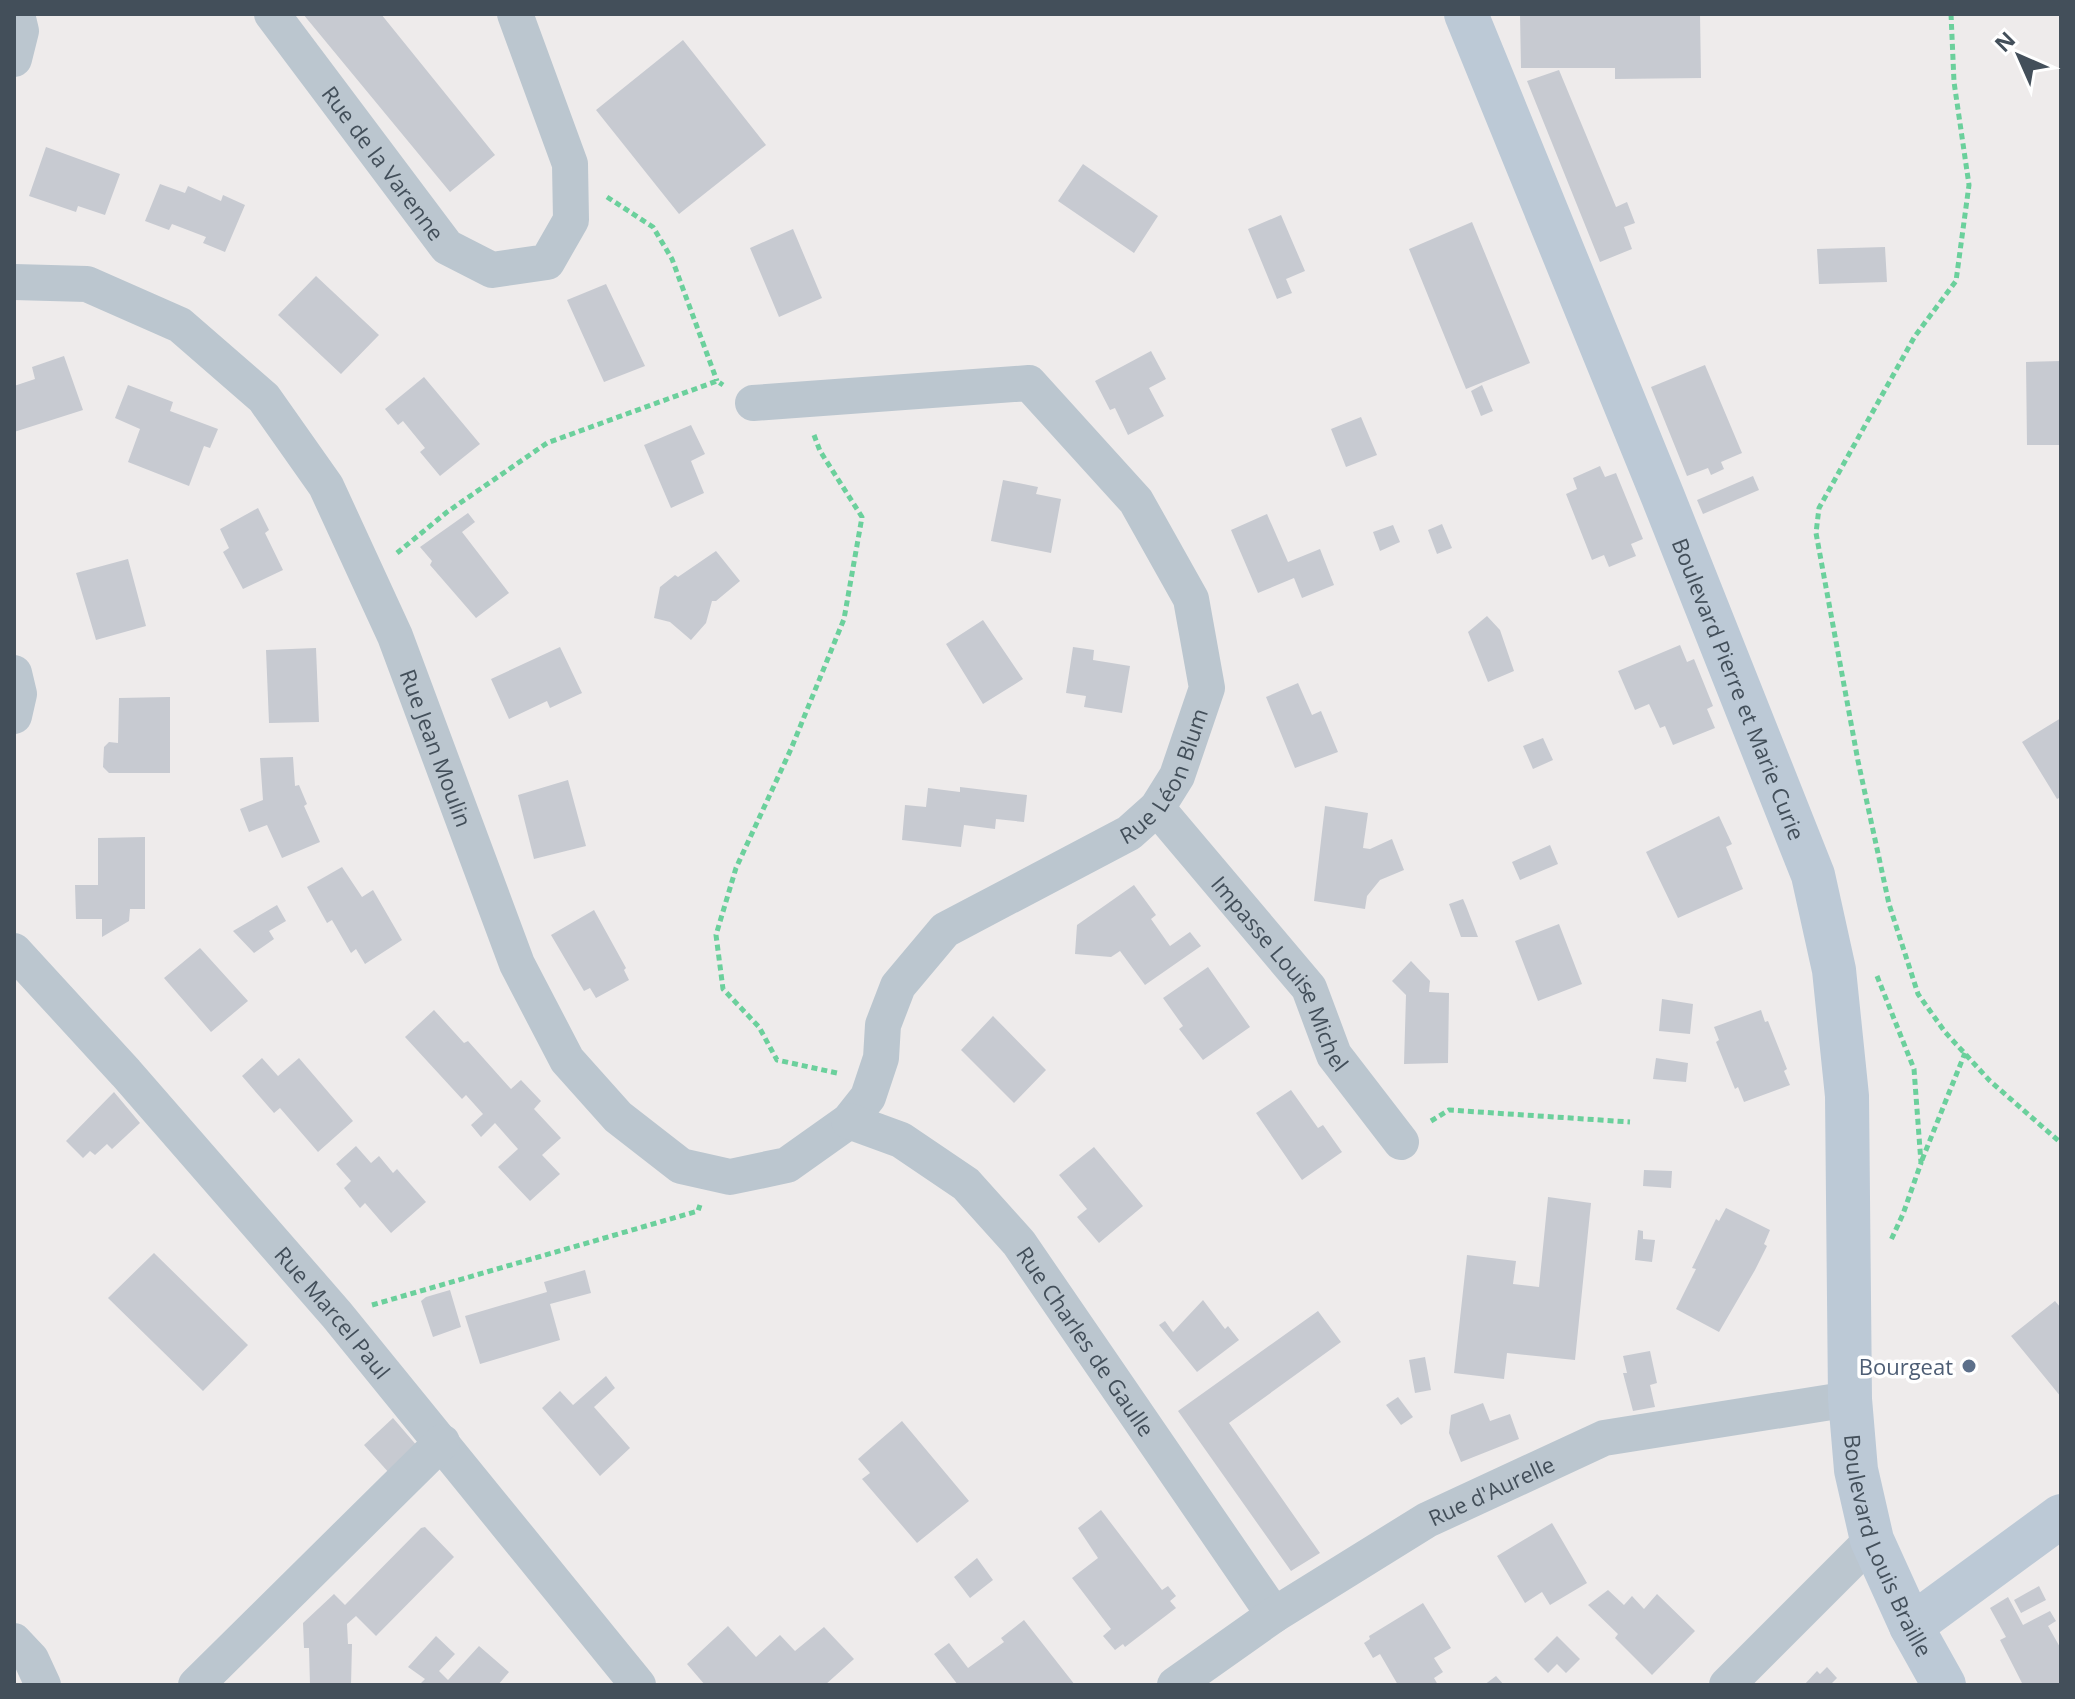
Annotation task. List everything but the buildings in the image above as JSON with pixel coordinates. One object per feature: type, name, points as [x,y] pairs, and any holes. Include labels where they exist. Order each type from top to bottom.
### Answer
[{"type":"main road","name":"Boulevard Pierre et Marie Curie","points":[[1466,14],[1813,875],[1834,970],[1847,1096],[1850,1399]]},
{"type":"main road","name":"Boulevard Louis Braille","points":[[1850,1399],[1856,1470],[1872,1540],[1911,1626],[1944,1685]]},
{"type":"main road","points":[[1911,1626],[2061,1516]]},
{"type":"street","points":[[14,59],[21,31],[17,14]]},
{"type":"street","name":"Rue de la Varenne","points":[[272,14],[447,247],[492,270],[547,262],[571,220],[570,164],[515,14]]},
{"type":"street","name":"Rue Jean Moulin","points":[[14,282],[87,284],[180,325],[264,398],[326,486],[395,636],[517,964],[567,1060],[618,1117],[681,1166],[730,1177],[787,1165],[849,1121]]},
{"type":"street","name":"Rue Léon Blum","points":[[753,403],[1029,383],[1136,501],[1191,599],[1207,688],[1177,776],[1157,808],[1129,833],[945,930],[898,986],[883,1025],[881,1058],[868,1097],[849,1121]]},
{"type":"street","points":[[14,673],[19,694],[14,716]]},
{"type":"street","name":"Impasse Louise Michel","points":[[1157,808],[1309,988],[1334,1055],[1401,1142]]},
{"type":"street","name":"Rue Marcel Paul","points":[[14,951],[126,1073],[337,1315],[638,1685]]},
{"type":"street","name":"Rue Charles de Gaulle","points":[[849,1121],[901,1140],[966,1184],[1019,1243],[1274,1615]]},
{"type":"street","name":"Rue d'Aurelle","points":[[1175,1685],[1274,1615],[1427,1520],[1604,1438],[1850,1399]]},
{"type":"street","points":[[196,1685],[442,1442]]},
{"type":"street","points":[[1727,1685],[1872,1540]]},
{"type":"street","points":[[14,1641],[31,1659],[43,1685]]},
{"type":"path","points":[[1951,14],[1954,82],[1969,185],[1956,281],[1915,336],[1819,508],[1816,533],[1858,761],[1889,904],[1918,994],[1945,1032],[1990,1081],[2061,1143]]},
{"type":"path","points":[[570,196],[609,197],[653,227],[672,259],[717,381],[753,403]]},
{"type":"path","points":[[368,576],[447,512],[547,443],[717,381]]},
{"type":"path","points":[[803,400],[820,451],[862,517],[844,619],[791,749],[736,868],[716,935],[723,989],[759,1027],[777,1060],[873,1081]]},
{"type":"path","points":[[1921,1163],[1965,1053]]},
{"type":"path","points":[[1401,1142],[1449,1110],[1630,1122]]},
{"type":"path","points":[[337,1315],[698,1211],[710,1172]]},
{"type":"place","name":"Bourgeat","points":[[1969,1366]]}]
